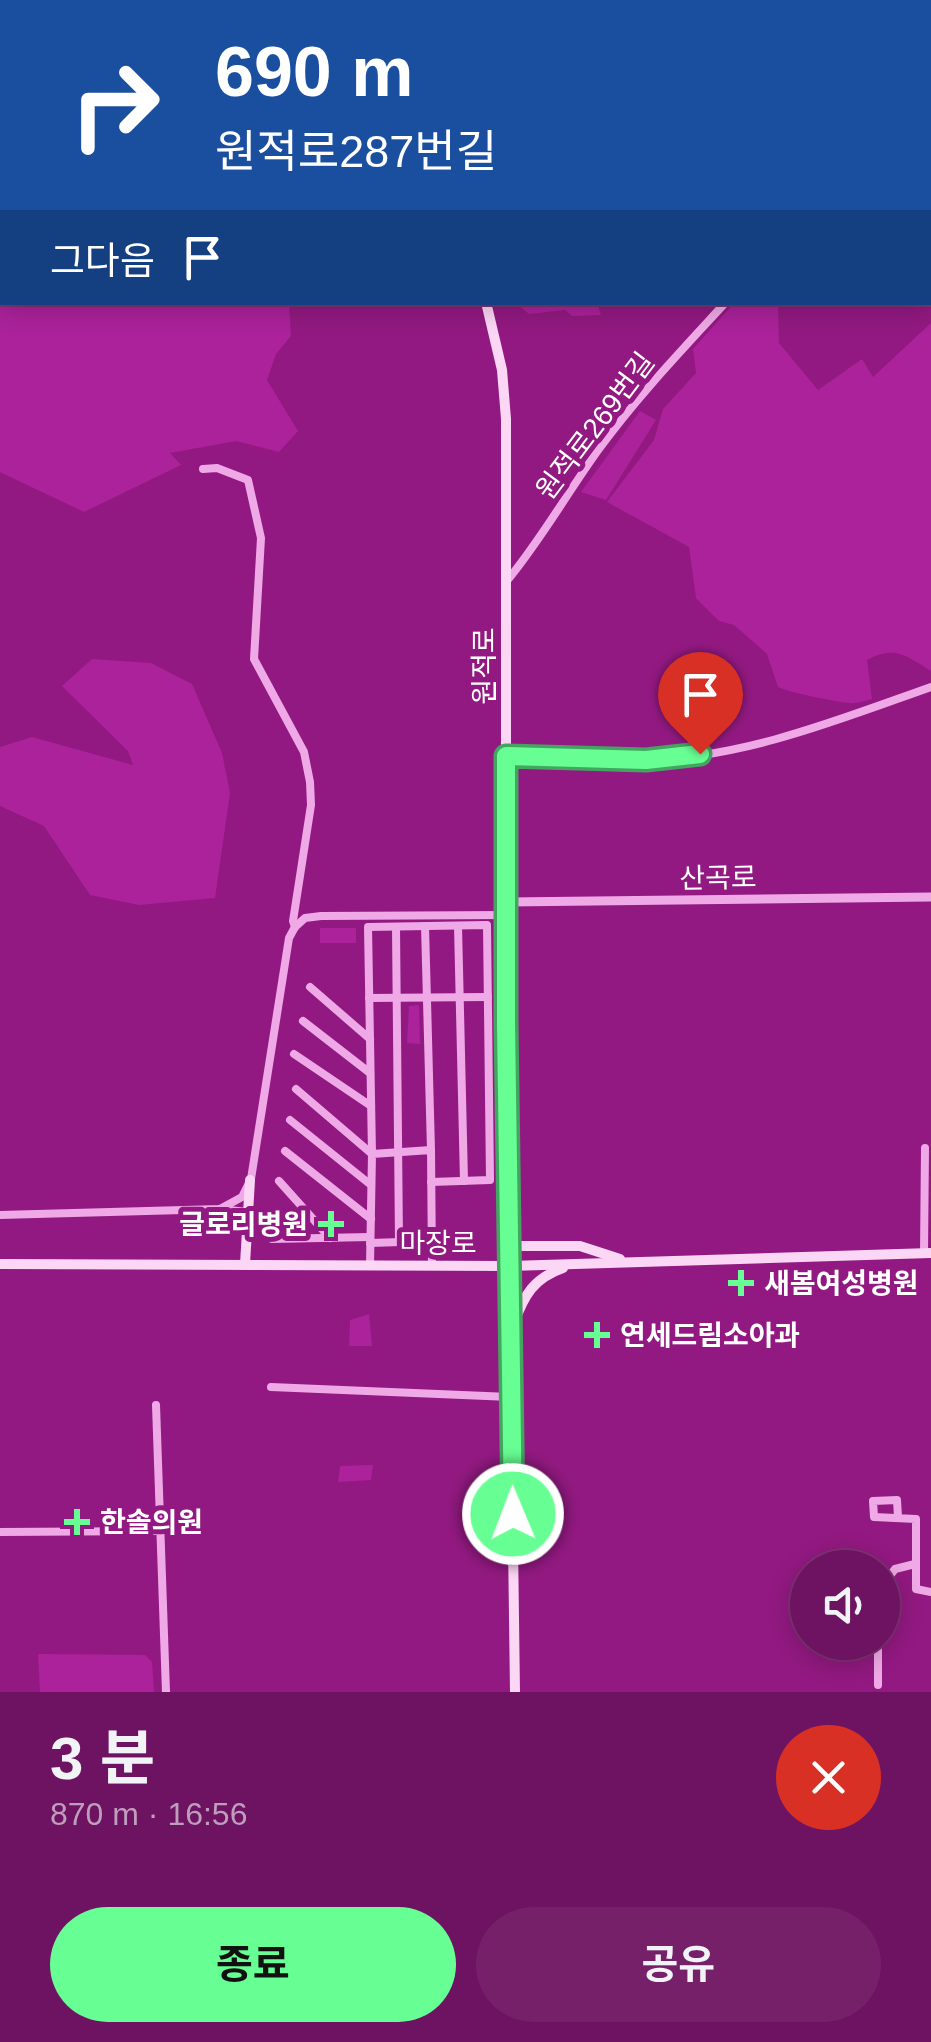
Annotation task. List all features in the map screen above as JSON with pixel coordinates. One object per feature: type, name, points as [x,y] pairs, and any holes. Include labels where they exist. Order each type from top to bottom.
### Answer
[{"type":"main road","name":"원적로","points":[[487,305],[502,370],[506,419],[506,915],[515,1692]]},
{"type":"main road","points":[[245,1264],[250,1180]]},
{"type":"main road","points":[[509,1234],[516,1246],[580,1246],[625,1261]]},
{"type":"main road","name":"마장로","points":[[0,1264],[510,1266],[928,1253]]},
{"type":"main road","points":[[512,1328],[531,1287],[545,1274],[573,1264]]},
{"type":"street","name":"원적로269번길","points":[[506,582],[532,551],[621,420],[723,305]]},
{"type":"street","points":[[203,468],[217,468],[248,480],[254,497],[262,538],[254,660],[304,752],[310,782],[295,927]]},
{"type":"street","points":[[506,756],[646,760],[792,736],[931,687]]},
{"type":"street","name":"산곡로","points":[[506,902],[931,897]]},
{"type":"street","points":[[220,1210],[242,1197],[250,1180],[289,938],[295,927],[306,918],[321,916],[506,915]]},
{"type":"street","points":[[370,1265],[368,928],[487,925],[490,1180],[431,1182]]},
{"type":"street","points":[[425,926],[432,1266]]},
{"type":"street","points":[[458,926],[464,1181]]},
{"type":"street","points":[[396,927],[399,1242]]},
{"type":"street","points":[[310,987],[370,1039]]},
{"type":"street","points":[[369,998],[488,997]]},
{"type":"street","points":[[303,1021],[370,1073]]},
{"type":"street","points":[[294,1054],[371,1106]]},
{"type":"street","points":[[296,1089],[372,1154],[431,1150]]},
{"type":"street","points":[[290,1120],[371,1185]]},
{"type":"street","points":[[925,1148],[928,1253]]},
{"type":"street","points":[[285,1151],[370,1219]]},
{"type":"street","points":[[279,1181],[330,1238]]},
{"type":"street","points":[[0,1215],[247,1212]]},
{"type":"street","points":[[272,1239],[432,1241]]},
{"type":"street","points":[[270,1387],[511,1397]]},
{"type":"street","points":[[156,1405],[166,1692]]},
{"type":"street","points":[[898,1517],[916,1519],[916,1589],[931,1592]]},
{"type":"street","points":[[0,1532],[161,1531]]},
{"type":"street","points":[[916,1536],[931,1536]]},
{"type":"street","points":[[900,1567],[914,1564]]},
{"type":"street","points":[[878,1660],[878,1685]]},
{"type":"shaded area","points":[[0,305],[289,305],[291,336],[276,354],[267,380],[298,431],[279,452],[236,441],[170,453],[181,465],[84,512],[0,472]]},
{"type":"shaded area","points":[[518,305],[598,305],[601,315],[572,316],[565,310],[529,314]]},
{"type":"shaded area","points":[[732,305],[778,305],[779,343],[818,390],[862,359],[873,377],[931,323],[931,671],[893,653],[867,660],[872,699],[854,703],[778,687],[767,654],[734,625],[719,621],[696,598],[689,547],[607,502],[654,440],[663,409],[696,373],[693,349]]},
{"type":"shaded area","points":[[640,411],[656,420],[606,500],[581,492]]},
{"type":"shaded area","points":[[92,659],[151,663],[192,684],[222,753],[230,793],[215,898],[139,905],[90,895],[44,826],[0,806],[0,747],[32,737],[133,765],[128,751],[62,686]]},
{"type":"shaded area","points":[[320,928],[356,928],[356,943],[320,943]]},
{"type":"shaded area","points":[[419,1005],[420,1044],[407,1043],[409,1006]]},
{"type":"shaded area","points":[[369,1314],[372,1346],[349,1346],[350,1320]]},
{"type":"shaded area","points":[[373,1465],[371,1480],[338,1482],[340,1466]]},
{"type":"shaded area","points":[[38,1654],[145,1655],[152,1662],[154,1692],[40,1692]]},
{"type":"place","name":"글로리병원","points":[[331,1224]]},
{"type":"place","name":"새봄여성병원","points":[[741,1283]]},
{"type":"place","name":"연세드림소아과","points":[[597,1335]]},
{"type":"place","name":"한솔의원","points":[[77,1522]]},
{"type":"route","points":[[513,1514],[506,756],[646,760],[700,754]]}]
